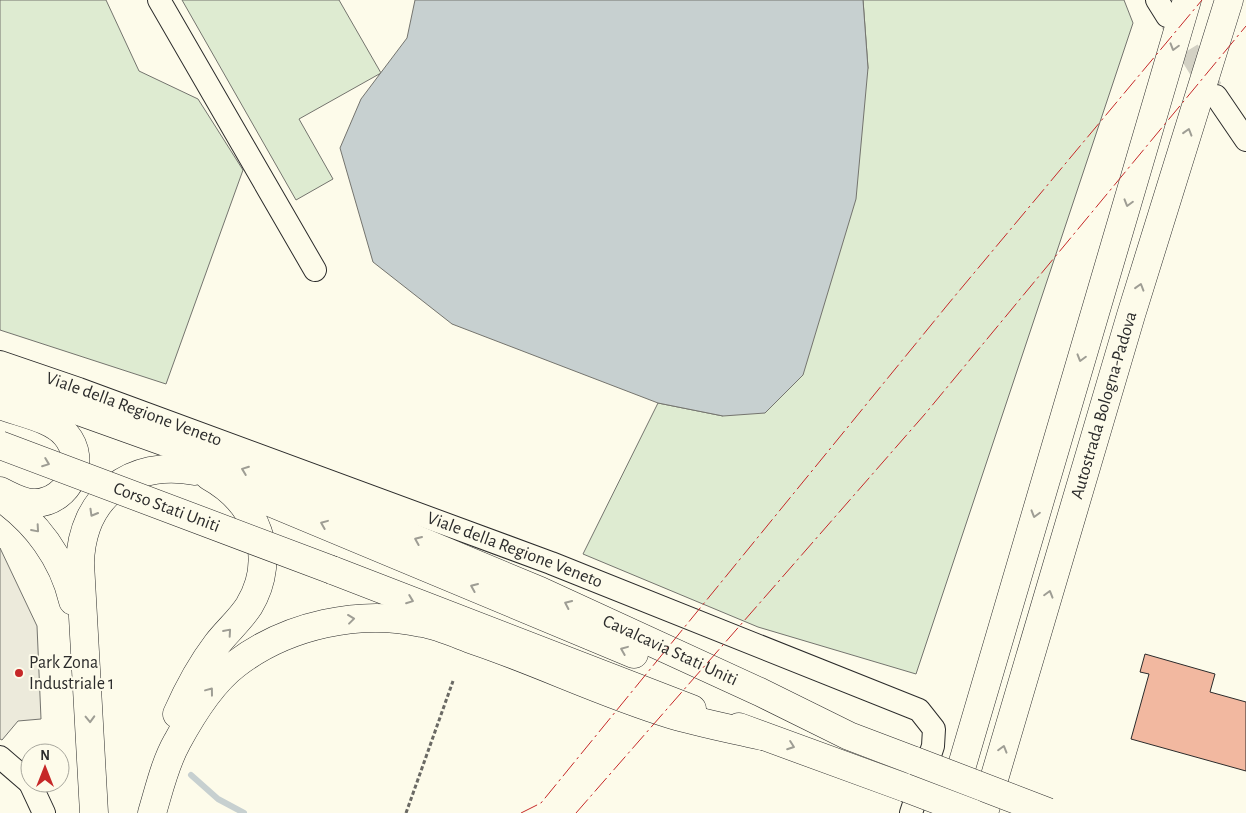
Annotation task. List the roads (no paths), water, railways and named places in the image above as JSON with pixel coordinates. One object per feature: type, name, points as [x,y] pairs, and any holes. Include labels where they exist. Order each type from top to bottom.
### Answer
[{"type":"main road","name":"Autostrada Bologna-Padova","points":[[984,813],[1131,315],[1229,0]]},
{"type":"main road","name":"Autostrada Bologna-Padova","points":[[948,813],[1017,576],[1170,5]]},
{"type":"main road","name":"Cavalcavia Stati Uniti","points":[[0,382],[291,487],[540,591],[751,688],[849,736],[1050,812]]},
{"type":"main road","points":[[0,400],[38,411],[202,473],[754,706],[849,736]]},
{"type":"main road","points":[[0,405],[58,428],[72,445],[76,466],[67,488],[47,501],[22,502],[0,491]]},
{"type":"main road","name":"Corso Stati Uniti","points":[[0,445],[332,570],[762,736]]},
{"type":"main road","points":[[94,813],[80,546],[90,516],[119,483],[142,472],[164,468],[202,473],[232,491],[245,506],[255,522],[262,554],[260,575],[249,606],[200,668],[183,700],[150,783],[145,813]]},
{"type":"main road","points":[[0,496],[27,519],[46,540],[63,568],[73,598],[88,671]]},
{"type":"main road","points":[[931,813],[1017,576]]},
{"type":"main road","points":[[152,813],[176,744],[212,687],[236,664],[266,646],[328,622],[361,618],[394,618],[424,623],[504,650],[670,714],[762,736],[909,800],[972,813]]},
{"type":"street","points":[[159,0],[315,270]]},
{"type":"street","points":[[1216,96],[1246,140]]},
{"type":"street","name":"Viale della Regione Veneto","points":[[0,362],[89,392],[551,563],[919,710],[934,729],[933,746],[909,800]]},
{"type":"street","points":[[0,758],[20,775]]},
{"type":"street","points":[[35,793],[44,813]]},
{"type":"waterway","points":[[191,775],[218,799],[244,813]]},
{"type":"tunnel","points":[[1171,22],[1212,89]]},
{"type":"place","name":"Park Zona Industriale 1","points":[[19,673]]}]
